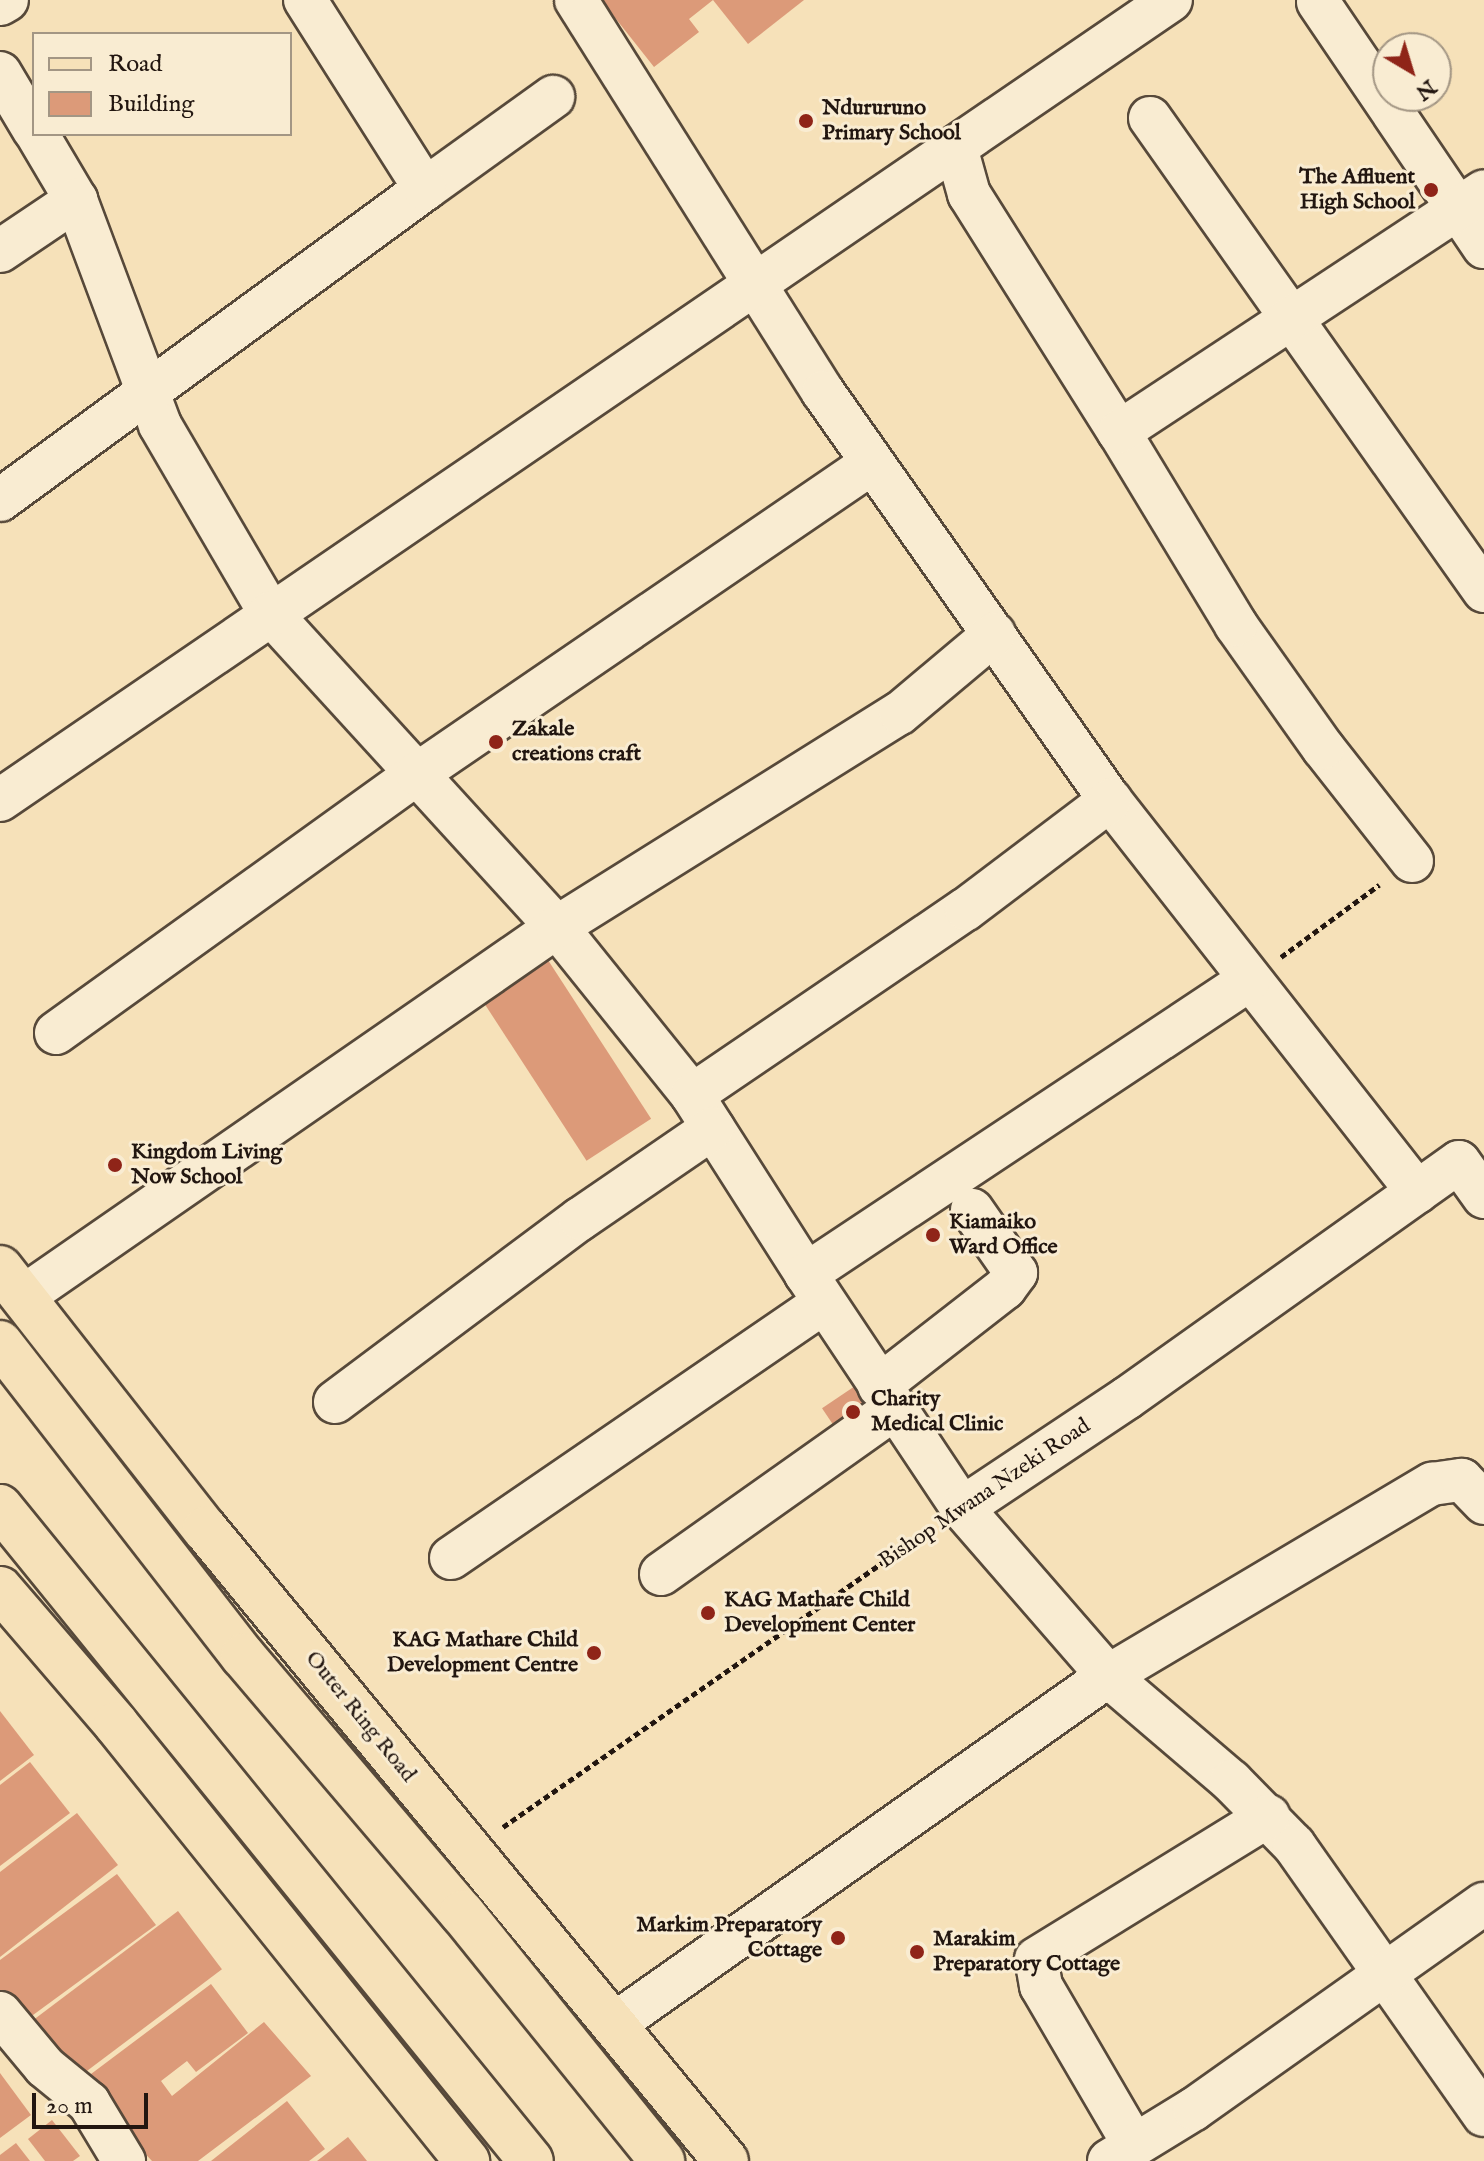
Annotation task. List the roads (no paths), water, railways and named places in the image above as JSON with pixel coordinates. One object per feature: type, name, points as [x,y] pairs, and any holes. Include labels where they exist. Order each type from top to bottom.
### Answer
[{"type":"main road","name":"Outer Ring Road","points":[[12,1282],[205,1529],[726,2161]]},
{"type":"main road","points":[[0,1343],[243,1656],[462,1913],[662,2161]]},
{"type":"main road","points":[[0,1507],[531,2161]]},
{"type":"main road","points":[[0,1589],[116,1724],[467,2161]]},
{"type":"street","points":[[0,4],[7,0]]},
{"type":"street","points":[[305,0],[425,189]]},
{"type":"street","points":[[576,0],[872,463],[1110,800],[1417,1192]]},
{"type":"street","points":[[0,800],[270,613],[957,151],[1171,0]]},
{"type":"street","points":[[1318,2],[1471,199],[1484,247]]},
{"type":"street","points":[[0,73],[32,127]]},
{"type":"street","points":[[0,500],[553,97]]},
{"type":"street","points":[[1150,118],[1484,591]]},
{"type":"street","points":[[37,136],[76,200],[146,392],[270,613],[557,927],[702,1112],[814,1289],[962,1508],[1108,1676],[1268,1816],[1386,1973],[1484,2115]]},
{"type":"street","points":[[957,151],[969,194],[1236,625],[1323,748],[1412,861]]},
{"type":"street","points":[[1119,432],[1291,315],[1471,199]]},
{"type":"street","points":[[0,251],[76,200]]},
{"type":"street","points":[[56,1033],[417,774],[872,463]]},
{"type":"street","points":[[12,1282],[557,927],[900,713],[994,634]]},
{"type":"street","points":[[335,1402],[580,1219],[702,1112],[1110,800]]},
{"type":"street","points":[[451,1558],[814,1289],[1249,980]]},
{"type":"street","name":"Bishop Mwana Nzeki Road","points":[[962,1508],[1459,1162],[1484,1197]]},
{"type":"street","points":[[661,1574],[886,1398],[1016,1273],[972,1210]]},
{"type":"street","points":[[613,2025],[1108,1676],[1432,1484],[1462,1480],[1484,1503]]},
{"type":"street","points":[[1268,1816],[1036,1959],[1041,1986],[1122,2153],[1484,1904]]},
{"type":"street","points":[[0,2013],[45,2067],[89,2103],[124,2161]]},
{"type":"place","name":"Ndururuno Primary School","points":[[806,121]]},
{"type":"place","name":"The Affluent High School","points":[[1431,190]]},
{"type":"place","name":"Zakale creations craft","points":[[496,742]]},
{"type":"place","name":"Kingdom Living Now School","points":[[115,1165]]},
{"type":"place","name":"Kiamaiko Ward Office","points":[[933,1235]]},
{"type":"place","name":"Charity Medical Clinic","points":[[853,1412]]},
{"type":"place","name":"KAG Mathare Child Development Center","points":[[708,1613]]},
{"type":"place","name":"KAG Mathare Child Development Centre","points":[[594,1653]]},
{"type":"place","name":"Markim Preparatory Cottage","points":[[838,1938]]},
{"type":"place","name":"Marakim Preparatory Cottage","points":[[917,1952]]}]
